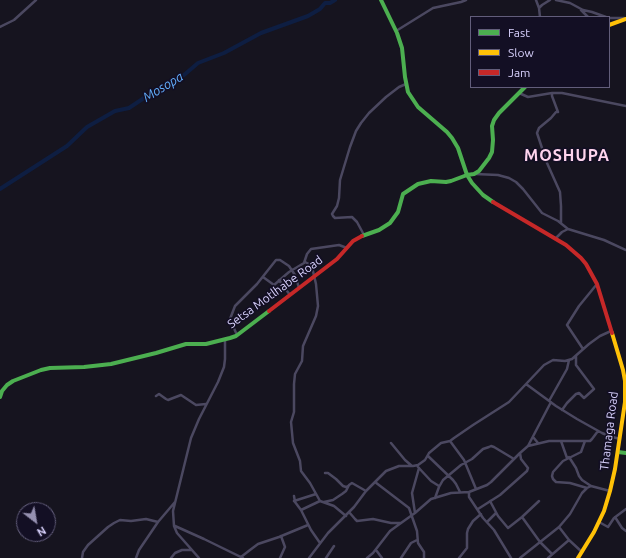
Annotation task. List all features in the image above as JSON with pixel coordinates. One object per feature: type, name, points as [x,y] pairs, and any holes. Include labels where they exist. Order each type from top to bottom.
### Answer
[{"type":"street","points":[[0,27],[14,20],[36,0]]},
{"type":"street","name":"Thamaga Road","points":[[381,0],[396,31],[402,48],[408,92],[415,103],[452,138],[458,148],[467,175],[476,188],[493,202],[566,244],[581,258],[590,270],[597,284],[623,370],[625,381],[624,407],[618,452],[610,492],[604,512],[583,552],[578,558]]},
{"type":"street","points":[[396,31],[433,8],[466,0]]},
{"type":"street","points":[[536,0],[540,16]]},
{"type":"street","points":[[539,8],[550,0]]},
{"type":"street","points":[[556,0],[569,1],[587,16]]},
{"type":"street","points":[[581,10],[602,16]]},
{"type":"street","points":[[610,18],[626,18]]},
{"type":"street","points":[[610,25],[626,18]]},
{"type":"street","points":[[365,236],[357,222],[352,217],[335,218],[332,215],[339,198],[340,180],[350,146],[356,131],[364,118],[391,93],[406,84]]},
{"type":"street","points":[[474,174],[479,171],[492,152],[492,126],[494,120],[524,88]]},
{"type":"street","points":[[519,93],[528,97],[552,93],[567,94],[626,106]]},
{"type":"street","points":[[552,93],[558,112],[556,112],[544,125],[539,128],[537,132],[547,163],[560,192],[561,223]]},
{"type":"street","points":[[474,174],[498,175],[509,178],[519,185],[542,213],[561,223],[568,229],[604,240],[626,250]]},
{"type":"street","name":"Setsa Motlhabe Road","points":[[0,397],[2,391],[13,381],[41,370],[50,368],[84,367],[111,364],[186,344],[206,344],[237,335],[315,277],[337,259],[353,241],[379,230],[390,223],[398,212],[403,194],[411,188],[424,182],[451,181],[474,174]]},
{"type":"street","points":[[556,238],[568,229]]},
{"type":"street","points":[[263,277],[273,285],[292,270],[303,265],[307,254],[311,249],[339,245],[347,248]]},
{"type":"street","points":[[237,335],[230,319],[235,306],[263,277],[275,261],[278,260],[286,263],[292,270],[299,289]]},
{"type":"street","points":[[305,262],[311,265],[315,277],[318,310],[303,346],[302,361],[295,374],[294,412],[292,422],[293,443],[300,461],[301,469],[316,494],[322,502],[334,506],[346,516]]},
{"type":"street","points":[[280,280],[290,296]]},
{"type":"street","points":[[583,349],[567,325],[579,306],[597,284]]},
{"type":"street","points":[[415,513],[412,493],[416,467],[441,444],[450,441],[509,402],[539,369],[548,362],[553,360],[569,360],[600,336],[611,331]]},
{"type":"street","points":[[199,558],[177,533],[174,526],[173,511],[191,438],[224,367],[225,339]]},
{"type":"street","points":[[562,410],[576,394],[579,393],[584,398],[594,389],[576,365],[576,356]]},
{"type":"street","points":[[528,446],[567,369],[569,360]]},
{"type":"street","points":[[526,384],[550,402],[577,419],[598,431],[620,439]]},
{"type":"street","points":[[156,396],[159,394],[168,400],[181,394],[196,405],[206,404]]},
{"type":"street","points":[[367,558],[376,550],[387,534],[428,502],[451,493],[469,492],[487,485],[528,446],[549,441],[591,440],[598,431]]},
{"type":"street","points":[[533,437],[538,443]]},
{"type":"street","points":[[450,441],[461,456],[476,489]]},
{"type":"street","points":[[561,441],[568,458],[576,468],[582,480],[591,486],[610,492]]},
{"type":"street","points":[[585,441],[581,452],[568,458],[560,464],[553,472],[552,479],[556,482],[570,483],[587,488]]},
{"type":"street","points":[[391,443],[405,460],[439,486]]},
{"type":"street","points":[[435,498],[439,486],[443,480],[464,462],[472,459],[483,449],[491,446],[514,459]]},
{"type":"street","points":[[478,509],[504,492],[528,471],[528,468],[521,459],[520,452]]},
{"type":"street","points":[[618,452],[626,453]]},
{"type":"street","points":[[428,456],[449,475],[460,492]]},
{"type":"street","points":[[309,558],[328,533],[346,516],[366,491],[384,473],[399,466],[416,467]]},
{"type":"street","points":[[324,473],[328,473],[343,486],[346,487],[354,483],[366,491]]},
{"type":"street","points":[[375,482],[410,509],[417,531],[418,540],[424,552],[424,558]]},
{"type":"street","points":[[301,510],[337,497],[344,493],[349,485]]},
{"type":"street","points":[[520,558],[559,527],[570,514],[582,493],[591,486]]},
{"type":"street","points":[[469,492],[469,496],[486,522],[494,530],[511,558]]},
{"type":"street","points":[[294,500],[316,494]]},
{"type":"street","points":[[294,496],[294,500],[320,543]]},
{"type":"street","points":[[334,506],[337,497]]},
{"type":"street","points":[[136,558],[139,550],[158,522],[175,501]]},
{"type":"street","points":[[490,502],[496,513],[508,528],[539,501]]},
{"type":"street","points":[[599,522],[608,527],[615,517],[626,509]]},
{"type":"street","points":[[349,512],[357,520],[373,519],[391,523],[401,523]]},
{"type":"street","points":[[486,522],[496,513]]},
{"type":"street","points":[[459,558],[467,548],[468,529],[473,521],[481,514]]},
{"type":"street","points":[[522,517],[540,542],[552,554]]},
{"type":"street","points":[[615,517],[621,527],[626,530]]},
{"type":"street","points":[[82,558],[83,552],[88,545],[108,527],[120,520],[131,521],[146,519],[158,522]]},
{"type":"street","points":[[174,526],[242,558],[258,544],[308,525]]},
{"type":"street","points":[[559,527],[569,540],[583,552]]},
{"type":"street","points":[[280,558],[285,547],[281,536]]},
{"type":"street","points":[[401,558],[411,543],[418,540]]},
{"type":"street","points":[[548,558],[569,540]]},
{"type":"street","points":[[326,558],[334,546]]},
{"type":"street","points":[[171,558],[175,553],[182,550],[192,550]]},
{"type":"street","points":[[376,550],[382,558]]},
{"type":"waterway","name":"Mosopa","points":[[0,189],[67,146],[87,127],[115,111],[129,108],[162,86],[184,75],[198,63],[224,53],[261,33],[308,16],[320,9],[325,3],[330,3],[335,0]]},
{"type":"traffic: fast","points":[[381,0],[397,33],[402,48],[408,92],[418,107],[452,138],[458,148],[467,175],[472,183],[483,195],[493,202]]},
{"type":"traffic: fast","points":[[362,236],[379,230],[390,223],[398,212],[403,194],[418,184],[431,181],[451,181],[479,171],[492,152],[492,126],[494,120],[524,88]]},
{"type":"traffic: fast","points":[[0,397],[2,391],[13,381],[41,370],[50,368],[84,367],[111,364],[186,344],[206,344],[230,338],[236,336],[269,311]]},
{"type":"traffic: fast","points":[[618,452],[626,453]]},
{"type":"traffic: slow","points":[[610,25],[626,19]]},
{"type":"traffic: slow","points":[[578,558],[594,532],[604,511],[615,469],[625,402],[625,381],[612,333]]},
{"type":"traffic: jam","points":[[493,202],[566,245],[581,258],[597,284],[612,333]]},
{"type":"traffic: jam","points":[[269,311],[337,259],[353,241],[362,236]]},
{"type":"district","name":"MOSHUPA","points":[[567,156]]}]
